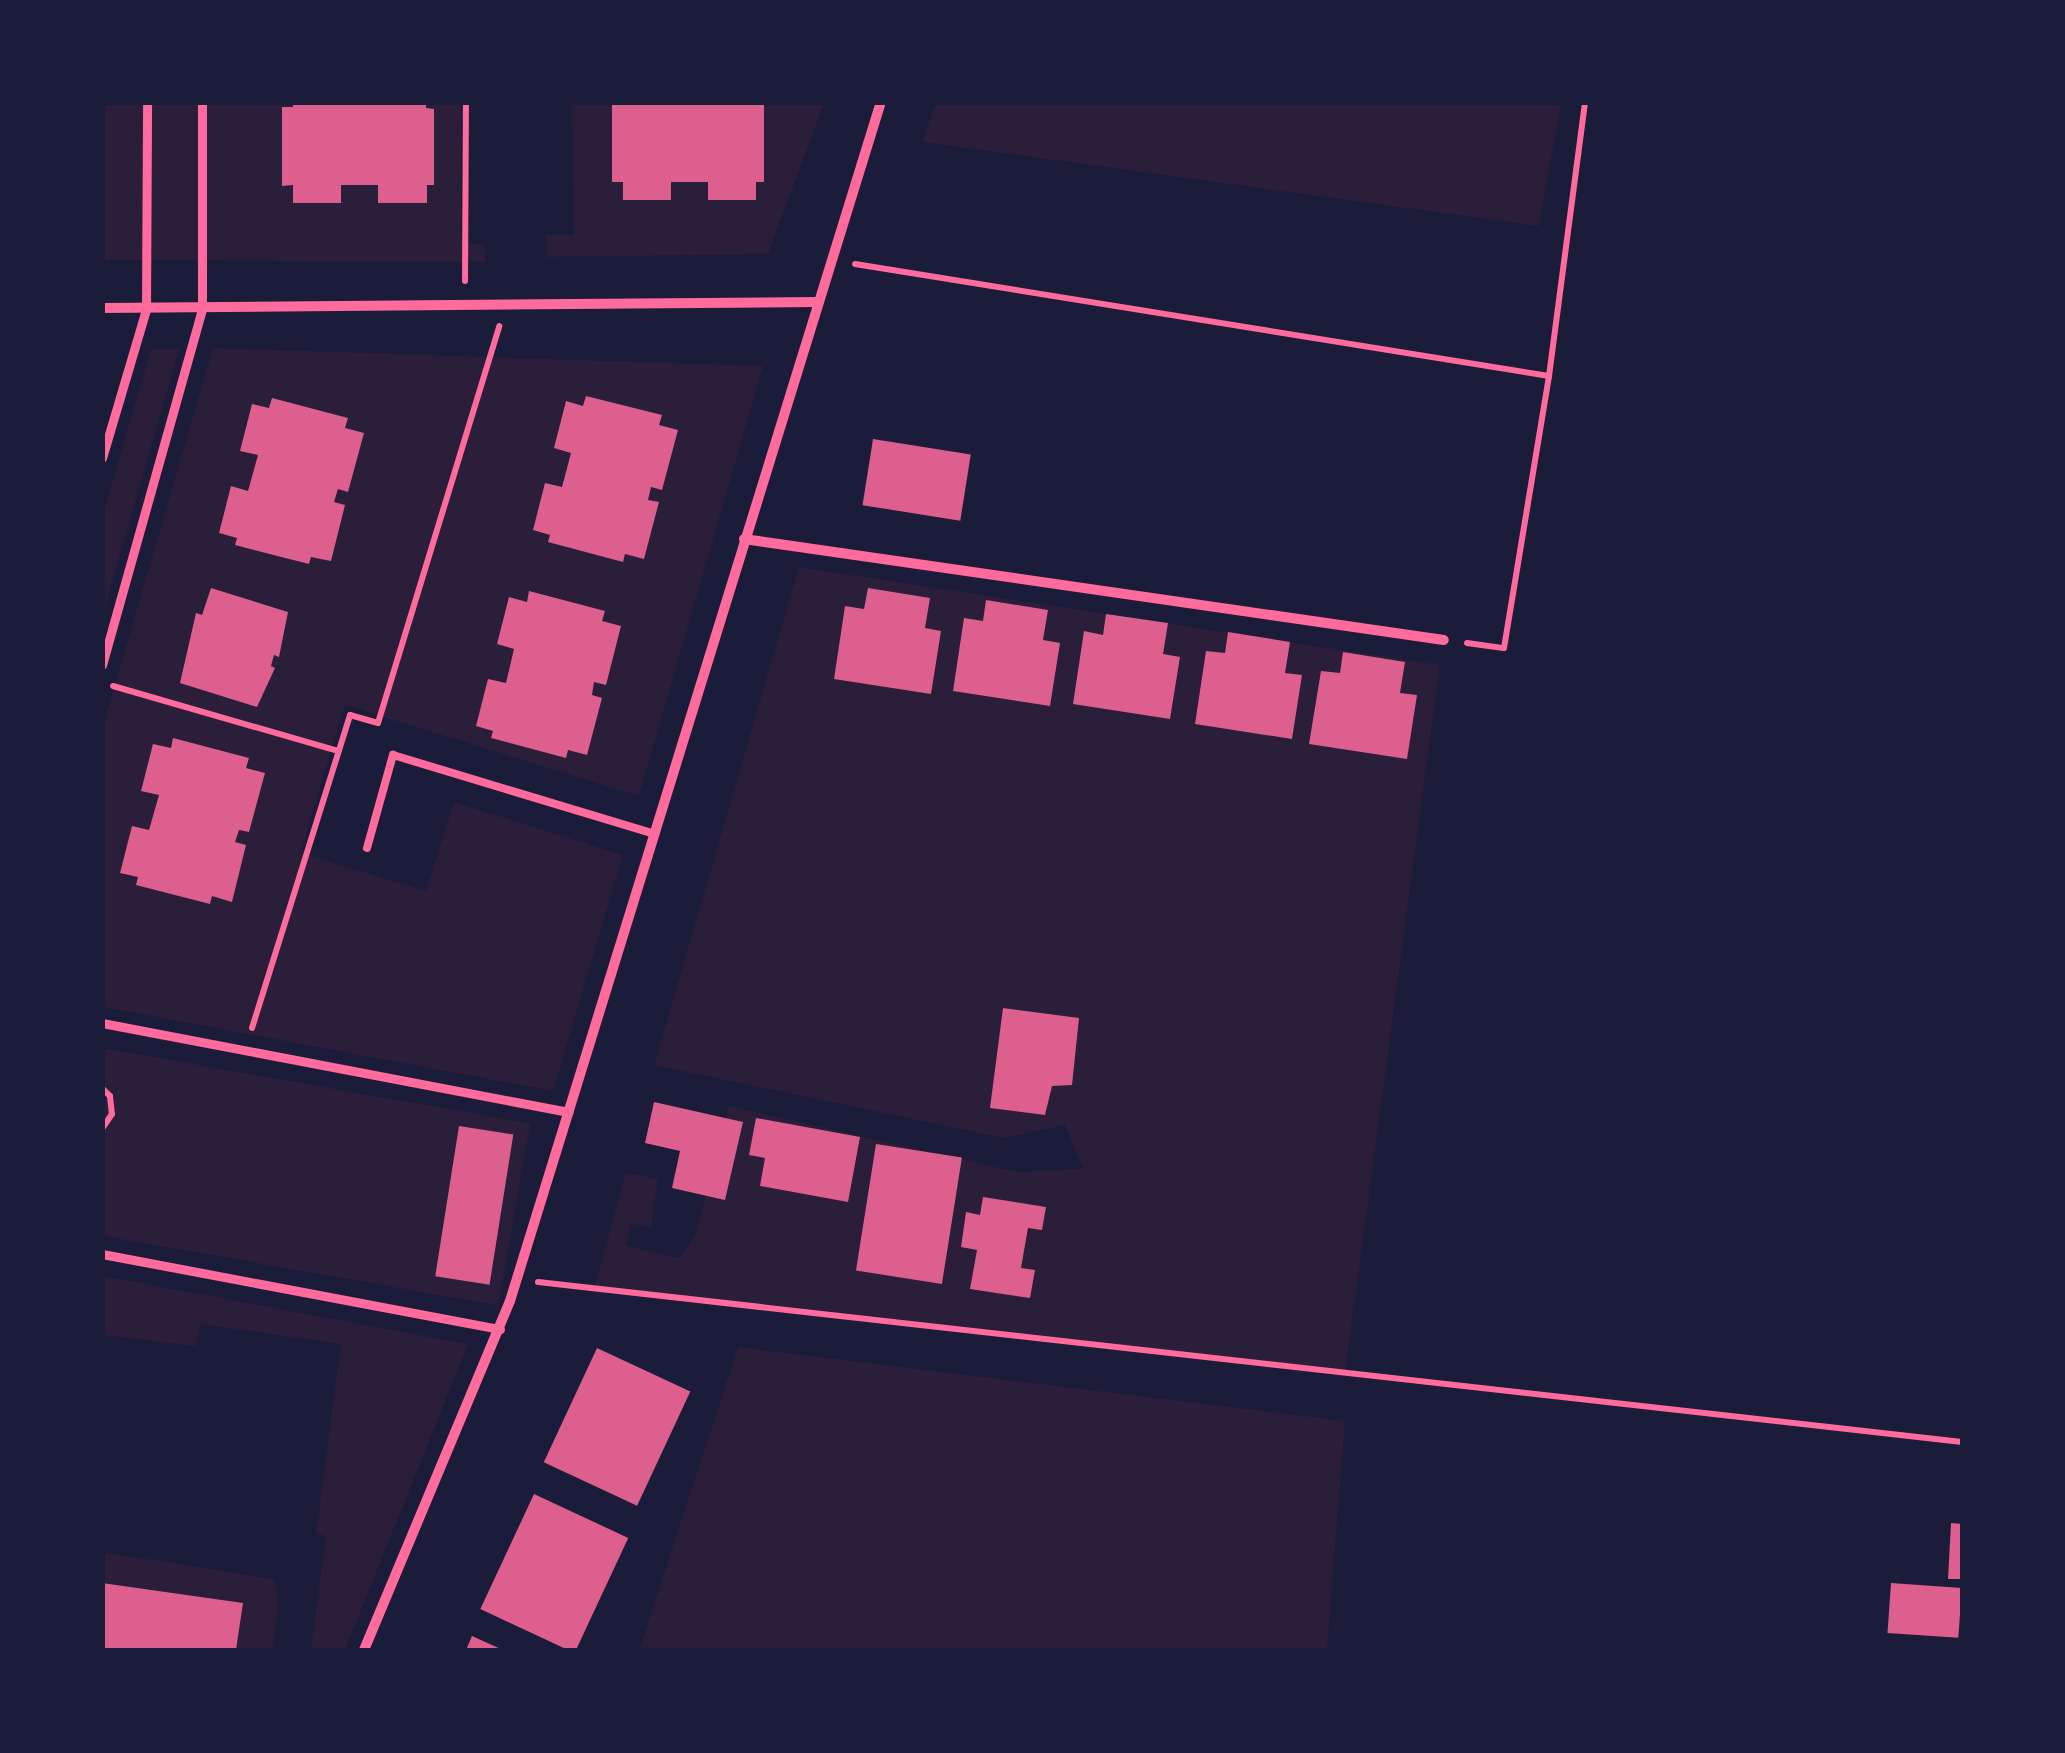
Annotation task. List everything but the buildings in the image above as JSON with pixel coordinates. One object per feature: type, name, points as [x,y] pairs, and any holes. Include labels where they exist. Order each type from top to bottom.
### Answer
[{"type":"street","points":[[102,458],[146,309],[147,102]]},
{"type":"street","points":[[102,665],[202,309],[202,102]]},
{"type":"street","points":[[364,1650],[500,1329],[517,1280],[881,102]]},
{"type":"street","points":[[102,308],[817,302]]},
{"type":"street","points":[[744,539],[1444,640]]},
{"type":"street","points":[[102,1024],[569,1112]]},
{"type":"street","points":[[102,1254],[500,1329]]},
{"type":"lane","points":[[367,848],[393,755],[654,834]]},
{"type":"path","points":[[465,306],[466,102]]},
{"type":"path","points":[[1444,640],[1504,648],[1549,376],[1584,102]]},
{"type":"path","points":[[830,260],[1549,376]]},
{"type":"path","points":[[245,1050],[350,715],[378,723],[506,306]]},
{"type":"path","points":[[102,683],[338,751]]},
{"type":"path","points":[[102,1088],[110,1096],[112,1114],[102,1129]]},
{"type":"path","points":[[517,1280],[1962,1442]]},
{"type":"shaded area","points":[[936,102],[1561,103],[1539,226],[922,142]]},
{"type":"shaded area","points":[[103,103],[461,103],[461,242],[486,245],[485,262],[103,260]]},
{"type":"shaded area","points":[[572,103],[824,103],[768,254],[546,257],[546,235],[574,235]]},
{"type":"shaded area","points":[[213,348],[763,366],[639,796],[345,705],[300,853],[426,891],[454,802],[623,855],[553,1091],[103,1007],[102,729]]},
{"type":"shaded area","points":[[151,349],[179,349],[103,614],[103,514]]},
{"type":"shaded area","points":[[799,567],[1440,665],[1345,1373],[594,1288],[626,1173],[658,1179],[651,1227],[630,1224],[627,1246],[678,1258],[695,1237],[729,1106],[1017,1172],[1083,1169],[1065,1125],[1004,1138],[654,1065]]},
{"type":"shaded area","points":[[103,1048],[530,1123],[498,1306],[102,1236]]},
{"type":"shaded area","points":[[102,1276],[468,1344],[345,1650],[311,1650],[326,1536],[316,1533],[341,1344],[201,1324],[195,1346],[103,1335]]},
{"type":"shaded area","points":[[738,1347],[1345,1421],[1327,1650],[639,1650]]},
{"type":"shaded area","points":[[103,1552],[273,1579],[279,1598],[273,1650],[236,1650],[242,1603],[103,1583]]}]
